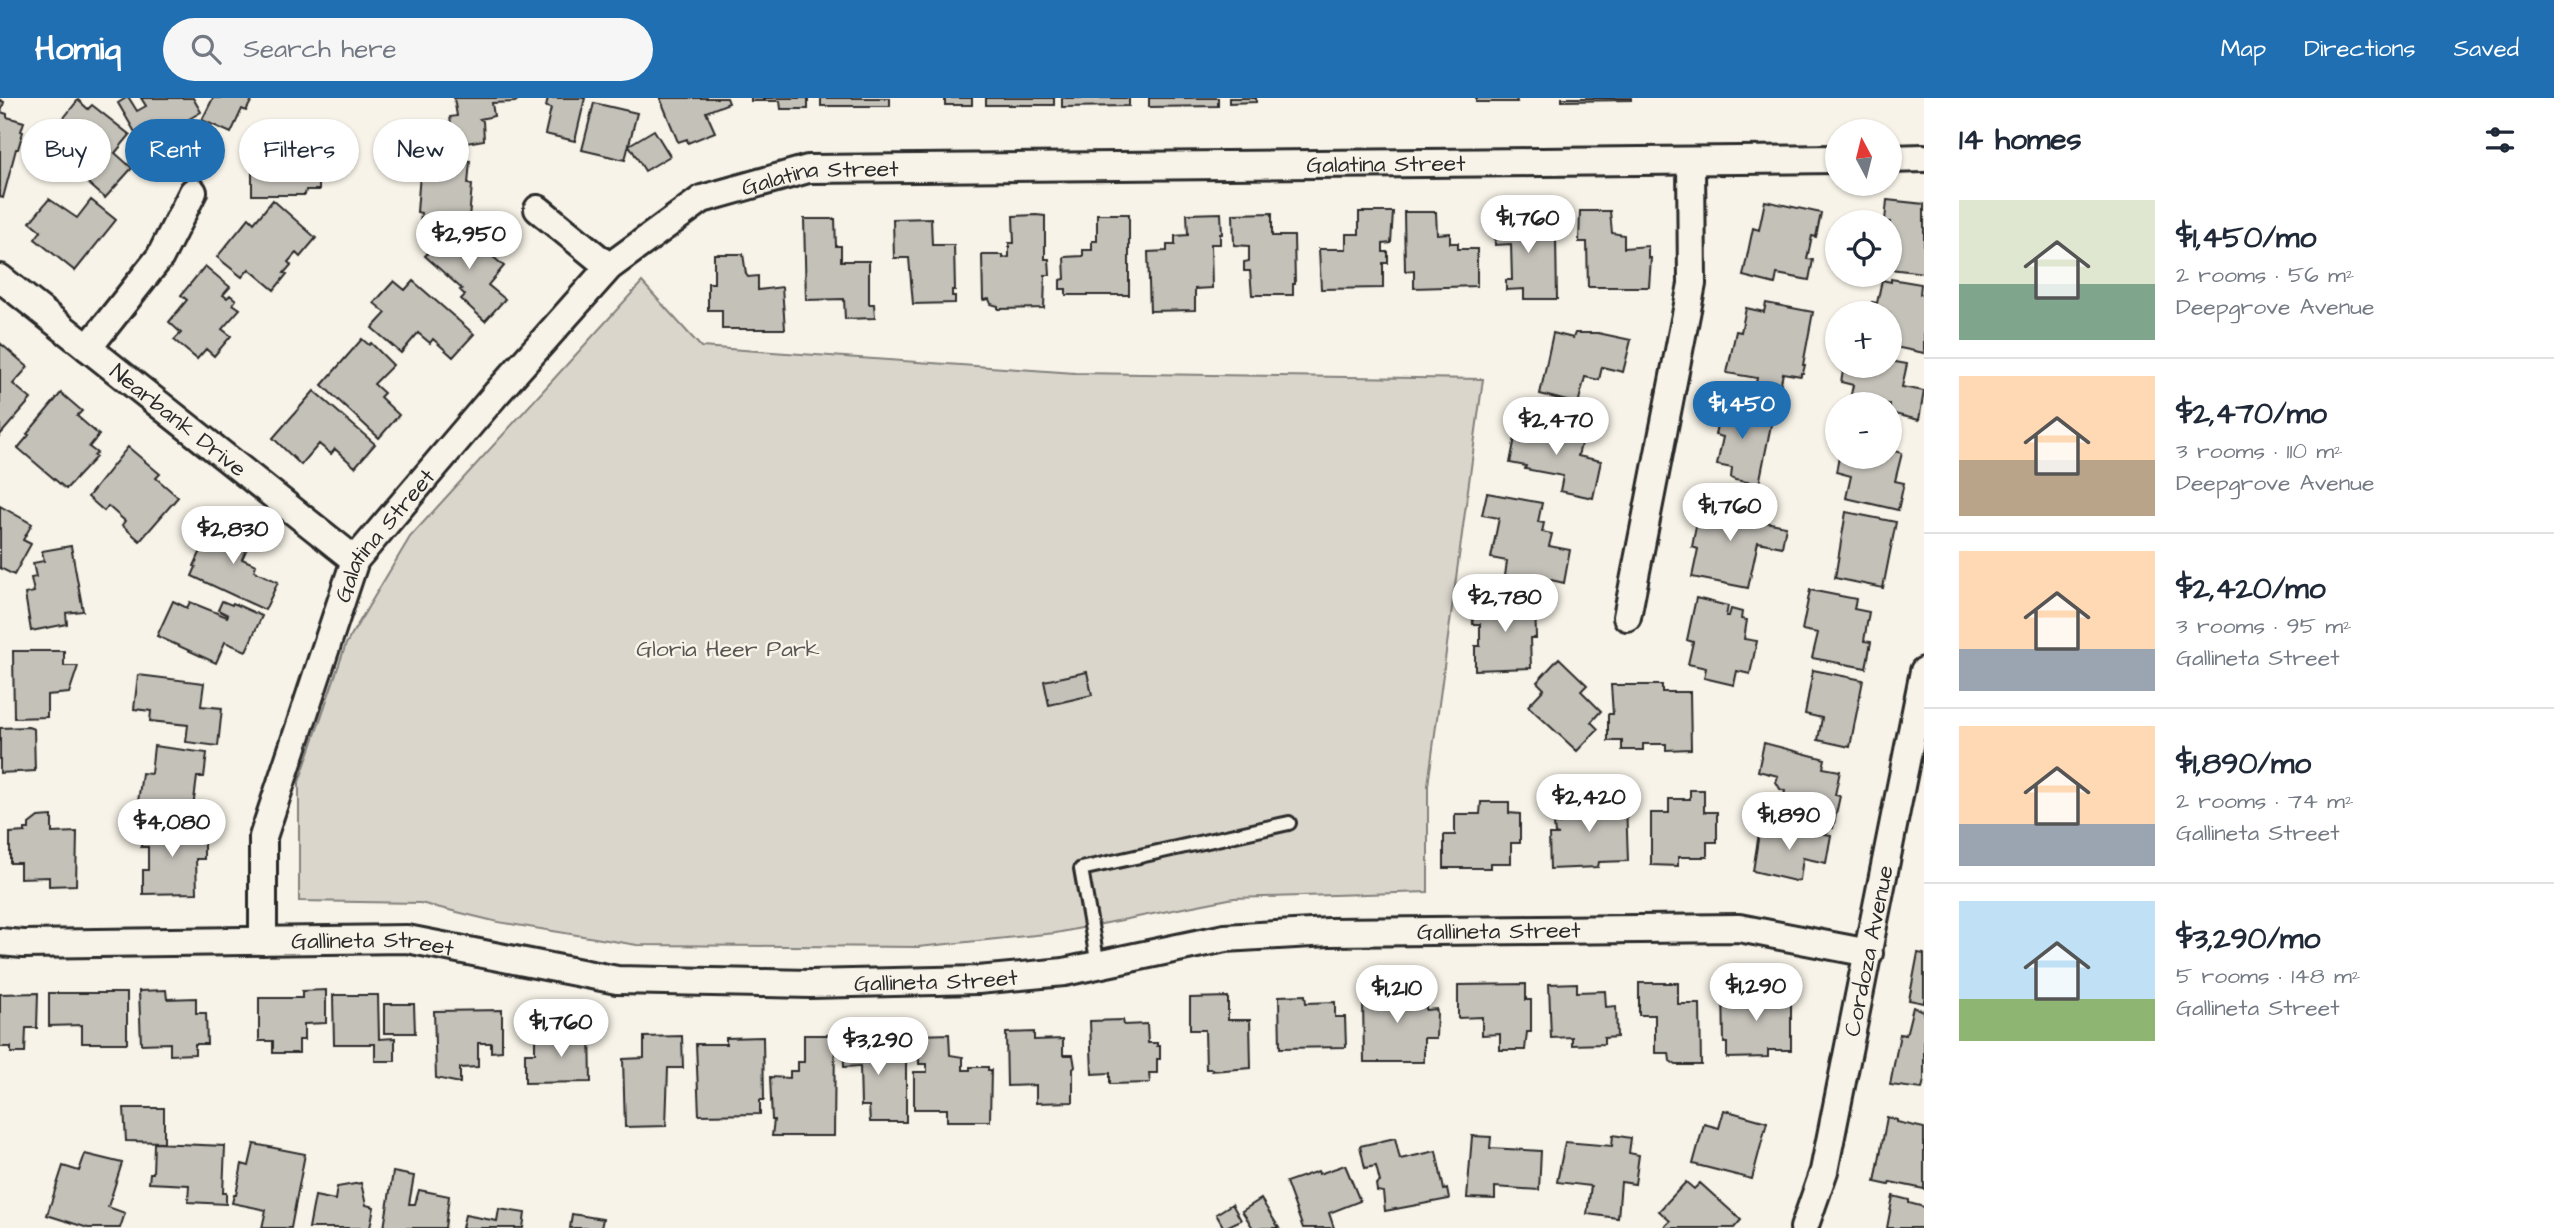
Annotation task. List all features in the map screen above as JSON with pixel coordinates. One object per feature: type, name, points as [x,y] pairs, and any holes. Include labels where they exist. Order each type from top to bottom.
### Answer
[{"type":"street","points":[[1902,159],[1924,158]]},
{"type":"street","name":"Galatina Street","points":[[263,941],[263,837],[355,560],[496,394],[609,267],[702,199],[808,169],[1825,159]]},
{"type":"street","points":[[1627,617],[1692,285],[1691,161]]},
{"type":"street","points":[[88,348],[160,257],[193,192]]},
{"type":"street","points":[[538,209],[609,267]]},
{"type":"street","name":"Nearbank Drive","points":[[0,278],[355,560]]},
{"type":"street","name":"Cordoza Avenue","points":[[1804,1228],[1824,1171],[1924,671]]},
{"type":"street","name":"Gallineta Street","points":[[0,942],[23,944],[407,939],[617,980],[810,984],[978,980],[1064,972],[1225,938],[1329,932],[1739,928],[1869,953]]},
{"type":"lane","points":[[1098,965],[1081,869],[1289,823]]},
{"type":"green space","name":"Gloria Heer Park","points":[[642,282],[701,347],[1075,373],[1483,379],[1428,785],[1428,892],[1234,898],[1056,933],[918,947],[637,945],[498,922],[420,903],[299,901],[299,782],[346,644],[410,537]]},
{"type":"building","points":[[129,98],[137,111],[146,106],[141,98],[193,98],[201,112],[189,119],[127,119],[118,103]]},
{"type":"building","points":[[213,98],[253,98],[246,111],[242,109],[231,133],[225,130],[225,119],[202,119]]},
{"type":"building","points":[[454,98],[519,99],[515,102],[492,103],[494,116],[480,119],[483,121],[484,140],[469,142],[469,119],[450,119],[457,116]]},
{"type":"building","points":[[548,98],[585,98],[575,141],[545,134],[551,108],[546,107]]},
{"type":"building","points":[[660,98],[727,98],[729,103],[706,112],[715,132],[688,143],[687,139],[678,142]]},
{"type":"building","points":[[751,98],[808,98],[808,109],[781,109],[780,101],[751,101]]},
{"type":"building","points":[[821,98],[890,98],[890,106],[821,106]]},
{"type":"building","points":[[945,98],[972,98],[972,105],[945,105]]},
{"type":"building","points":[[986,98],[1054,98],[1054,105],[986,105]]},
{"type":"building","points":[[1062,98],[1129,98],[1129,106],[1062,107]]},
{"type":"building","points":[[1149,98],[1218,98],[1218,106],[1149,107]]},
{"type":"building","points":[[1229,98],[1256,98],[1256,102],[1229,103]]},
{"type":"building","points":[[1476,98],[1516,98],[1517,102],[1476,102]]},
{"type":"building","points":[[1562,98],[1631,98],[1631,100],[1562,101]]},
{"type":"building","points":[[0,100],[4,102],[1,112],[21,121],[21,139],[3,198],[0,197]]},
{"type":"building","points":[[78,100],[88,109],[92,105],[110,119],[63,119]]},
{"type":"building","points":[[594,103],[637,113],[625,160],[582,150]]},
{"type":"building","points":[[111,120],[125,131],[125,141],[115,153],[125,162],[125,176],[105,198],[87,182],[111,182]]},
{"type":"building","points":[[654,130],[670,156],[645,171],[629,145]]},
{"type":"building","points":[[252,182],[319,182],[319,190],[306,190],[305,195],[252,195]]},
{"type":"building","points":[[419,182],[468,182],[472,185],[469,218],[434,214],[434,221],[420,223],[421,213],[417,212]]},
{"type":"building","points":[[49,199],[77,218],[91,200],[116,220],[75,271],[35,239],[41,231],[30,222]]},
{"type":"building","points":[[273,200],[316,238],[300,257],[296,253],[288,262],[291,265],[284,273],[287,274],[274,290],[249,269],[242,277],[217,257],[249,218],[254,223]]},
{"type":"building","points":[[1887,200],[1924,204],[1924,273],[1902,270],[1902,210],[1886,210]]},
{"type":"building","points":[[1765,201],[1821,213],[1816,237],[1812,236],[1807,259],[1813,260],[1809,280],[1777,274],[1775,284],[1743,276],[1753,228],[1759,230]]},
{"type":"building","points":[[1533,210],[1533,238],[1556,237],[1557,299],[1524,299],[1524,289],[1506,290],[1506,280],[1512,280],[1511,244],[1495,245],[1494,211]]},
{"type":"building","points":[[1580,211],[1610,211],[1612,233],[1624,235],[1624,248],[1648,246],[1648,258],[1651,258],[1649,287],[1588,287],[1587,242],[1579,242]]},
{"type":"building","points":[[1359,212],[1393,212],[1391,243],[1383,244],[1383,252],[1388,252],[1388,263],[1383,263],[1383,288],[1321,289],[1319,249],[1346,249],[1346,234],[1359,234]]},
{"type":"building","points":[[1404,212],[1436,212],[1437,234],[1450,233],[1450,243],[1458,243],[1458,249],[1477,249],[1477,286],[1414,288],[1414,270],[1405,271]]},
{"type":"building","points":[[1221,213],[1220,244],[1211,244],[1212,288],[1195,289],[1195,310],[1150,311],[1148,252],[1167,251],[1167,245],[1175,245],[1175,236],[1188,235],[1187,214]]},
{"type":"building","points":[[1272,213],[1272,236],[1294,236],[1293,295],[1252,295],[1250,271],[1244,271],[1244,262],[1249,261],[1249,246],[1234,245],[1233,214]]},
{"type":"building","points":[[1097,214],[1129,214],[1129,295],[1066,295],[1066,289],[1060,289],[1060,280],[1065,279],[1064,257],[1083,256],[1083,250],[1092,250],[1092,241],[1097,241]]},
{"type":"building","points":[[1013,216],[1045,216],[1045,259],[1049,259],[1050,275],[1045,275],[1044,308],[998,309],[989,299],[983,300],[982,255],[1009,257],[1009,243],[1014,243]]},
{"type":"building","points":[[931,218],[932,245],[954,245],[955,290],[952,290],[952,296],[955,296],[955,303],[913,304],[909,258],[894,258],[893,219]]},
{"type":"building","points":[[804,219],[835,219],[836,246],[841,246],[841,261],[869,261],[869,304],[874,304],[875,318],[845,319],[844,299],[806,300]]},
{"type":"building","points":[[445,234],[467,235],[504,266],[488,285],[505,299],[485,321],[461,299],[465,295],[460,290],[462,289],[425,256]]},
{"type":"building","points":[[714,254],[743,254],[748,277],[758,276],[758,290],[782,287],[785,329],[722,329],[722,310],[708,310],[708,283],[714,283]]},
{"type":"building","points":[[205,266],[230,287],[223,295],[227,298],[230,295],[236,300],[233,304],[240,309],[222,329],[231,336],[214,356],[206,349],[197,359],[174,340],[181,333],[169,322],[187,300],[181,295]]},
{"type":"building","points":[[394,281],[405,290],[413,281],[474,334],[453,357],[433,339],[430,343],[418,333],[401,353],[372,328],[386,313],[374,303]]},
{"type":"building","points":[[1902,281],[1921,284],[1920,294],[1924,295],[1924,353],[1902,348],[1902,301],[1877,301],[1880,287],[1902,287]]},
{"type":"building","points":[[1766,303],[1813,312],[1803,373],[1801,376],[1783,373],[1778,397],[1754,392],[1757,378],[1727,373],[1736,331],[1741,332],[1746,308],[1764,312]]},
{"type":"building","points":[[1553,333],[1573,338],[1575,333],[1598,333],[1631,340],[1623,372],[1602,367],[1599,380],[1585,377],[1578,404],[1540,394]]},
{"type":"building","points":[[362,339],[369,345],[371,343],[393,365],[374,384],[384,393],[380,397],[399,415],[379,438],[322,385]]},
{"type":"building","points":[[0,343],[28,367],[13,384],[31,399],[0,435]]},
{"type":"building","points":[[1902,363],[1907,364],[1902,387],[1924,391],[1919,420],[1902,416],[1902,392],[1852,392],[1853,385],[1841,382],[1842,378],[1902,378]]},
{"type":"building","points":[[314,391],[375,444],[355,467],[335,449],[331,454],[319,444],[301,465],[273,438]]},
{"type":"building","points":[[61,393],[82,411],[77,416],[99,435],[89,447],[97,453],[94,456],[96,457],[66,489],[18,448]]},
{"type":"building","points":[[1722,399],[1755,405],[1752,416],[1772,420],[1759,484],[1735,480],[1731,478],[1732,468],[1717,465],[1723,437],[1715,435]]},
{"type":"building","points":[[1518,422],[1584,432],[1578,456],[1601,461],[1593,498],[1560,491],[1563,476],[1525,469],[1526,466],[1510,463]]},
{"type":"building","points":[[128,447],[160,474],[156,478],[178,497],[140,541],[122,525],[125,521],[108,506],[104,511],[88,497]]},
{"type":"building","points":[[1837,469],[1898,469],[1895,481],[1904,483],[1898,510],[1846,498],[1851,476],[1836,472]]},
{"type":"building","points":[[1487,493],[1542,503],[1538,522],[1544,523],[1542,532],[1552,534],[1549,546],[1570,550],[1564,583],[1534,576],[1533,582],[1505,576],[1507,561],[1491,558],[1499,518],[1482,515]]},
{"type":"building","points":[[1701,500],[1762,514],[1760,521],[1786,526],[1782,547],[1758,542],[1748,588],[1692,577],[1698,549],[1692,547]]},
{"type":"building","points":[[0,506],[32,524],[23,540],[31,544],[14,575],[0,568]]},
{"type":"building","points":[[1846,512],[1896,522],[1883,588],[1835,578]]},
{"type":"building","points":[[218,519],[253,535],[242,559],[256,565],[254,571],[278,582],[265,610],[192,576],[208,535],[211,535]]},
{"type":"building","points":[[71,546],[83,611],[66,613],[67,624],[31,631],[25,594],[34,592],[31,578],[36,577],[33,563],[44,561],[42,551]]},
{"type":"building","points":[[1810,590],[1856,599],[1854,609],[1869,612],[1864,641],[1871,642],[1866,668],[1812,658],[1818,633],[1802,630]]},
{"type":"building","points":[[1696,598],[1728,606],[1726,616],[1729,616],[1731,609],[1742,612],[1741,619],[1747,620],[1744,639],[1757,641],[1750,674],[1737,671],[1734,685],[1704,678],[1706,668],[1688,664],[1693,642],[1687,640]]},
{"type":"building","points":[[1535,600],[1536,638],[1530,638],[1531,668],[1475,670],[1475,646],[1480,646],[1480,624],[1473,624],[1472,602]]},
{"type":"building","points":[[173,601],[187,608],[190,602],[227,617],[228,615],[218,610],[222,601],[262,616],[246,651],[225,642],[216,663],[157,636]]},
{"type":"building","points":[[13,651],[64,651],[64,666],[78,666],[69,693],[47,695],[47,717],[14,718]]},
{"type":"building","points":[[1559,658],[1587,685],[1581,691],[1601,711],[1591,722],[1598,729],[1577,751],[1528,706],[1544,689],[1537,682]]},
{"type":"building","points":[[1813,670],[1863,680],[1850,747],[1818,740],[1822,718],[1805,714]]},
{"type":"building","points":[[1087,672],[1092,695],[1049,705],[1044,681]]},
{"type":"building","points":[[138,675],[204,683],[201,706],[222,708],[218,746],[186,742],[188,725],[150,721],[151,711],[134,709]]},
{"type":"building","points":[[1611,685],[1662,685],[1662,692],[1690,692],[1691,749],[1666,750],[1666,744],[1643,744],[1643,750],[1622,750],[1622,741],[1608,741],[1608,714],[1613,714]]},
{"type":"building","points":[[0,728],[34,729],[35,771],[0,773]]},
{"type":"building","points":[[1764,743],[1825,759],[1823,768],[1840,771],[1835,795],[1840,796],[1833,828],[1779,817],[1785,791],[1780,789],[1776,782],[1778,776],[1758,771]]},
{"type":"building","points":[[154,746],[207,753],[204,777],[197,777],[193,808],[178,807],[176,817],[146,813],[147,810],[137,809],[142,773],[151,774]]},
{"type":"building","points":[[1690,790],[1704,790],[1704,812],[1717,812],[1717,842],[1707,842],[1707,857],[1678,857],[1678,866],[1651,865],[1651,813],[1669,813],[1669,799],[1690,799]]},
{"type":"building","points":[[1605,798],[1605,804],[1626,803],[1628,861],[1599,862],[1598,867],[1550,869],[1549,835],[1559,835],[1555,834],[1554,824],[1559,824],[1558,803]]},
{"type":"building","points":[[1481,802],[1509,802],[1509,813],[1520,814],[1520,843],[1511,843],[1511,863],[1491,863],[1491,868],[1444,868],[1444,835],[1455,835],[1455,814],[1480,814]]},
{"type":"building","points":[[52,816],[52,833],[77,832],[76,885],[49,886],[49,877],[20,878],[20,863],[10,863],[10,833],[25,832],[25,829],[29,829],[29,824],[38,817]]},
{"type":"building","points":[[204,826],[204,859],[196,859],[197,893],[143,894],[143,870],[148,870],[148,847],[141,847],[141,827]]},
{"type":"building","points":[[1760,827],[1801,834],[1801,830],[1831,835],[1826,863],[1803,858],[1800,880],[1795,881],[1753,871]]},
{"type":"building","points":[[1918,953],[1924,954],[1924,1003],[1909,1000]]},
{"type":"building","points":[[1577,983],[1577,992],[1605,991],[1606,1007],[1616,1006],[1617,1037],[1604,1038],[1604,1044],[1572,1045],[1572,1037],[1551,1038],[1549,984]]},
{"type":"building","points":[[1639,983],[1678,983],[1678,1004],[1700,1004],[1701,1065],[1676,1065],[1670,1061],[1669,1053],[1655,1053],[1655,1015],[1639,1015]]},
{"type":"building","points":[[1526,984],[1526,1000],[1531,1000],[1531,1032],[1527,1032],[1525,1050],[1500,1050],[1500,1034],[1482,1035],[1482,1017],[1458,1018],[1458,985]]},
{"type":"building","points":[[1402,985],[1402,990],[1426,990],[1426,1010],[1436,1009],[1437,1012],[1436,1038],[1424,1038],[1424,1062],[1364,1062],[1363,999],[1369,999],[1369,986]]},
{"type":"building","points":[[1723,988],[1761,988],[1761,995],[1791,995],[1791,1050],[1768,1050],[1768,1057],[1727,1058],[1727,1043],[1724,1043]]},
{"type":"building","points":[[166,990],[167,999],[196,998],[196,1013],[206,1013],[207,1044],[195,1044],[195,1054],[170,1055],[170,1043],[141,1044],[139,991]]},
{"type":"building","points":[[326,990],[326,1023],[304,1024],[304,1040],[299,1040],[299,1053],[273,1053],[273,1041],[259,1041],[259,998],[302,998],[302,991]]},
{"type":"building","points":[[38,993],[37,1028],[26,1028],[25,1053],[11,1053],[11,1047],[0,1047],[0,994]]},
{"type":"building","points":[[49,993],[127,993],[127,1043],[82,1043],[82,1025],[49,1026]]},
{"type":"building","points":[[333,995],[378,995],[379,1039],[395,1038],[395,1061],[375,1061],[375,1044],[334,1044]]},
{"type":"building","points":[[1305,995],[1306,1003],[1335,1002],[1335,1017],[1345,1017],[1346,1047],[1280,1048],[1279,996]]},
{"type":"building","points":[[1228,997],[1228,1020],[1250,1020],[1251,1068],[1212,1071],[1206,1069],[1205,1030],[1190,1030],[1190,998]]},
{"type":"building","points":[[384,1004],[414,1004],[415,1033],[384,1033]]},
{"type":"building","points":[[1913,1007],[1924,1011],[1922,1089],[1890,1085],[1900,1034],[1906,1035]]},
{"type":"building","points":[[502,1010],[502,1051],[491,1052],[491,1043],[478,1043],[478,1067],[460,1068],[460,1083],[436,1078],[434,1011]]},
{"type":"building","points":[[1123,1020],[1124,1025],[1147,1024],[1148,1043],[1157,1043],[1157,1046],[1160,1046],[1157,1073],[1149,1073],[1150,1083],[1110,1084],[1110,1073],[1092,1074],[1090,1021]]},
{"type":"building","points":[[564,1029],[590,1029],[591,1082],[525,1083],[525,1053],[535,1053],[535,1038],[564,1037]]},
{"type":"building","points":[[1034,1032],[1034,1040],[1063,1039],[1063,1055],[1073,1055],[1073,1102],[1036,1103],[1036,1085],[1007,1086],[1006,1033]]},
{"type":"building","points":[[949,1034],[950,1055],[963,1057],[963,1070],[970,1070],[970,1067],[988,1067],[988,1070],[991,1070],[990,1121],[947,1121],[947,1109],[914,1109],[914,1072],[927,1072],[927,1064],[919,1064],[919,1035]]},
{"type":"building","points":[[804,1035],[835,1035],[834,1136],[772,1136],[774,1120],[770,1077],[790,1078],[790,1071],[798,1071],[798,1062],[804,1062]]},
{"type":"building","points":[[843,1035],[883,1035],[884,1057],[906,1057],[906,1122],[870,1122],[869,1106],[861,1106],[860,1066],[844,1067]]},
{"type":"building","points":[[682,1036],[683,1068],[668,1068],[666,1126],[625,1127],[623,1059],[644,1058],[644,1037]]},
{"type":"building","points":[[763,1037],[764,1100],[760,1100],[760,1114],[699,1115],[696,1044],[726,1044],[726,1038]]},
{"type":"building","points":[[124,1108],[164,1108],[164,1142],[126,1141]]},
{"type":"building","points":[[1724,1110],[1767,1122],[1752,1179],[1693,1164],[1704,1124],[1719,1128]]},
{"type":"building","points":[[1887,1117],[1924,1128],[1924,1189],[1890,1182],[1889,1185],[1875,1182]]},
{"type":"building","points":[[1613,1135],[1631,1138],[1629,1153],[1639,1155],[1635,1184],[1621,1182],[1618,1218],[1587,1214],[1591,1186],[1557,1182],[1565,1142],[1612,1146]]},
{"type":"building","points":[[1472,1136],[1491,1137],[1490,1148],[1541,1151],[1539,1190],[1495,1187],[1495,1199],[1467,1198]]},
{"type":"building","points":[[1395,1138],[1400,1159],[1436,1151],[1444,1190],[1447,1189],[1449,1199],[1385,1211],[1383,1192],[1377,1191],[1376,1184],[1380,1182],[1376,1166],[1365,1168],[1360,1146]]},
{"type":"building","points":[[154,1143],[225,1146],[223,1193],[226,1193],[226,1204],[188,1202],[189,1185],[149,1183],[150,1173],[153,1173]]},
{"type":"building","points":[[254,1144],[305,1154],[291,1228],[262,1228],[266,1210],[232,1203],[242,1164],[249,1166]]},
{"type":"building","points":[[85,1154],[122,1163],[108,1207],[125,1213],[120,1228],[88,1228],[47,1215],[63,1166],[79,1171]]},
{"type":"building","points":[[1345,1165],[1360,1201],[1329,1213],[1334,1228],[1303,1228],[1286,1182]]},
{"type":"building","points":[[393,1172],[414,1176],[409,1204],[415,1204],[419,1190],[449,1196],[445,1228],[384,1228]]},
{"type":"building","points":[[1686,1182],[1694,1189],[1700,1183],[1741,1220],[1734,1228],[1663,1228],[1670,1221],[1659,1211]]},
{"type":"building","points":[[361,1183],[366,1205],[374,1207],[370,1228],[309,1228],[315,1196],[335,1200],[337,1187]]},
{"type":"building","points":[[1893,1196],[1924,1207],[1924,1228],[1887,1228]]},
{"type":"building","points":[[1261,1199],[1279,1228],[1253,1228],[1242,1211]]},
{"type":"building","points":[[1232,1204],[1241,1220],[1224,1228],[1216,1214]]},
{"type":"building","points":[[499,1209],[525,1213],[523,1228],[462,1228],[465,1215],[497,1221]]},
{"type":"building","points":[[572,1214],[603,1219],[601,1228],[570,1228]]}]
